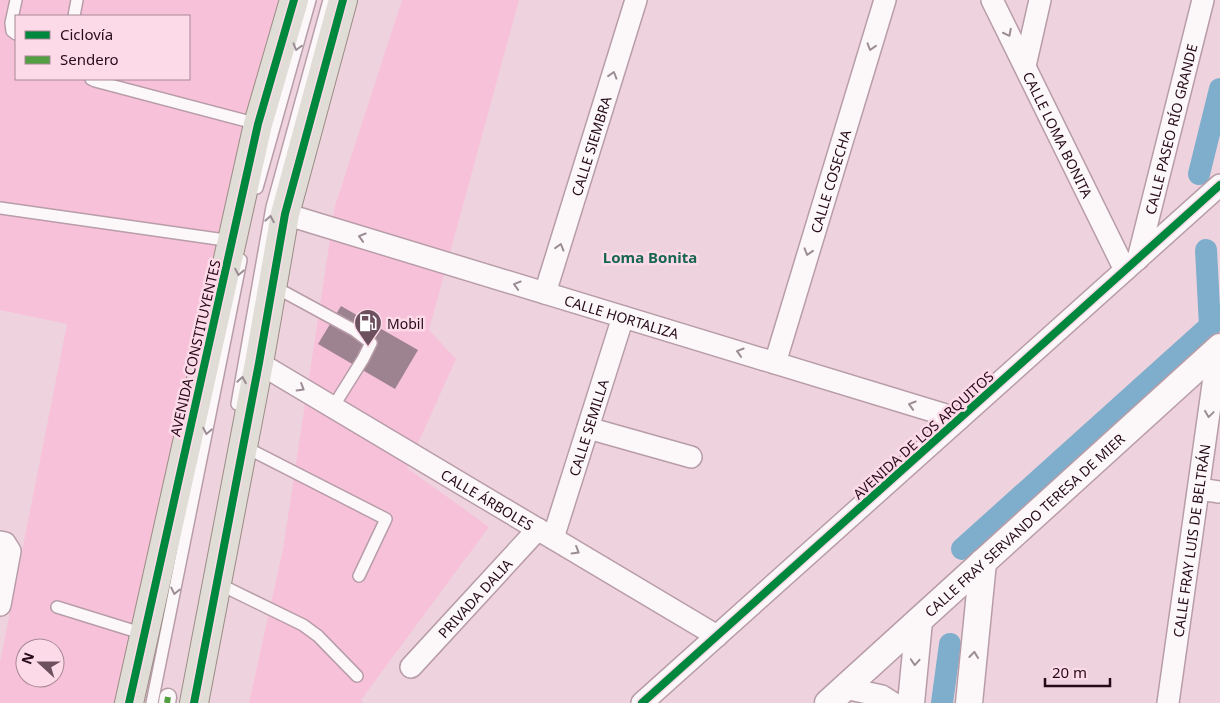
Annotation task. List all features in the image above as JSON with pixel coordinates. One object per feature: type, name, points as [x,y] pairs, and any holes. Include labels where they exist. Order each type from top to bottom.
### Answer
[{"type":"main road","name":"AVENIDA CONSTITUYENTES","points":[[129,703],[238,245],[258,124],[294,0]]},
{"type":"main road","points":[[194,703],[259,363],[285,214],[343,0]]},
{"type":"street","name":"CALLE SIEMBRA","points":[[546,293],[636,0]]},
{"type":"street","name":"CALLE COSECHA","points":[[775,363],[885,0]]},
{"type":"street","name":"CALLE LOMA BONITA","points":[[992,0],[1131,265]]},
{"type":"street","points":[[1025,66],[1040,0]]},
{"type":"street","name":"CALLE PASEO RÍO GRANDE","points":[[1131,265],[1203,0]]},
{"type":"street","name":"AVENIDA DE LOS ARQUITOS","points":[[642,703],[1220,185]]},
{"type":"street","name":"CALLE HORTALIZA","points":[[285,214],[958,419]]},
{"type":"street","name":"CALLE SEMILLA","points":[[545,533],[588,428],[623,317]]},
{"type":"street","name":"CALLE FRAY LUIS DE BELTRÁN","points":[[1168,703],[1219,348]]},
{"type":"street","name":"CALLE FRAY SERVANDO TERESA DE MIER","points":[[836,695],[1219,348]]},
{"type":"street","name":"CALLE ÁRBOLES","points":[[259,363],[718,636]]},
{"type":"street","points":[[588,428],[691,457]]},
{"type":"street","points":[[1199,489],[1220,492]]},
{"type":"street","name":"PRIVADA DALIA","points":[[411,667],[545,533]]},
{"type":"street","points":[[0,605],[10,550],[2,542]]},
{"type":"street","points":[[971,703],[983,562]]},
{"type":"street","points":[[911,703],[919,620]]},
{"type":"street","points":[[836,695],[882,696],[893,703]]},
{"type":"lane","points":[[15,33],[12,31],[11,23],[16,0]]},
{"type":"lane","points":[[74,15],[77,0]]},
{"type":"lane","points":[[253,200],[310,0]]},
{"type":"lane","points":[[236,412],[272,207],[328,0]]},
{"type":"lane","points":[[93,80],[258,124]]},
{"type":"lane","points":[[0,208],[238,245],[152,703]]},
{"type":"lane","points":[[272,286],[354,330],[371,343],[333,407]]},
{"type":"lane","points":[[243,446],[386,520],[359,576]]},
{"type":"lane","points":[[173,701],[212,549]]},
{"type":"lane","points":[[217,583],[303,625],[318,636],[357,676]]},
{"type":"lane","points":[[57,607],[144,634]]},
{"type":"shaded area","points":[[0,0],[294,0],[129,703],[0,703],[0,662],[67,324],[0,310]]},
{"type":"shaded area","points":[[402,0],[519,0],[429,330],[456,359],[407,468],[489,527],[361,700],[363,703],[249,703],[283,549],[335,206]]},
{"type":"building","name":"Mobil","points":[[341,306],[418,350],[395,389],[318,344]]},
{"type":"waterway","points":[[1199,174],[1220,89]]},
{"type":"waterway","points":[[962,549],[1210,326],[1206,250]]},
{"type":"waterway","points":[[942,703],[950,644]]},
{"type":"marked path","points":[[167,703],[168,697]]},
{"type":"cycle path","points":[[129,703],[258,124],[294,0]]},
{"type":"cycle path","points":[[194,703],[259,363],[285,214],[343,0]]},
{"type":"cycle path","points":[[642,703],[1220,185]]},
{"type":"place","name":"Mobil","points":[[368,347]]},
{"type":"district","name":"Loma Bonita","points":[[650,257]]}]
